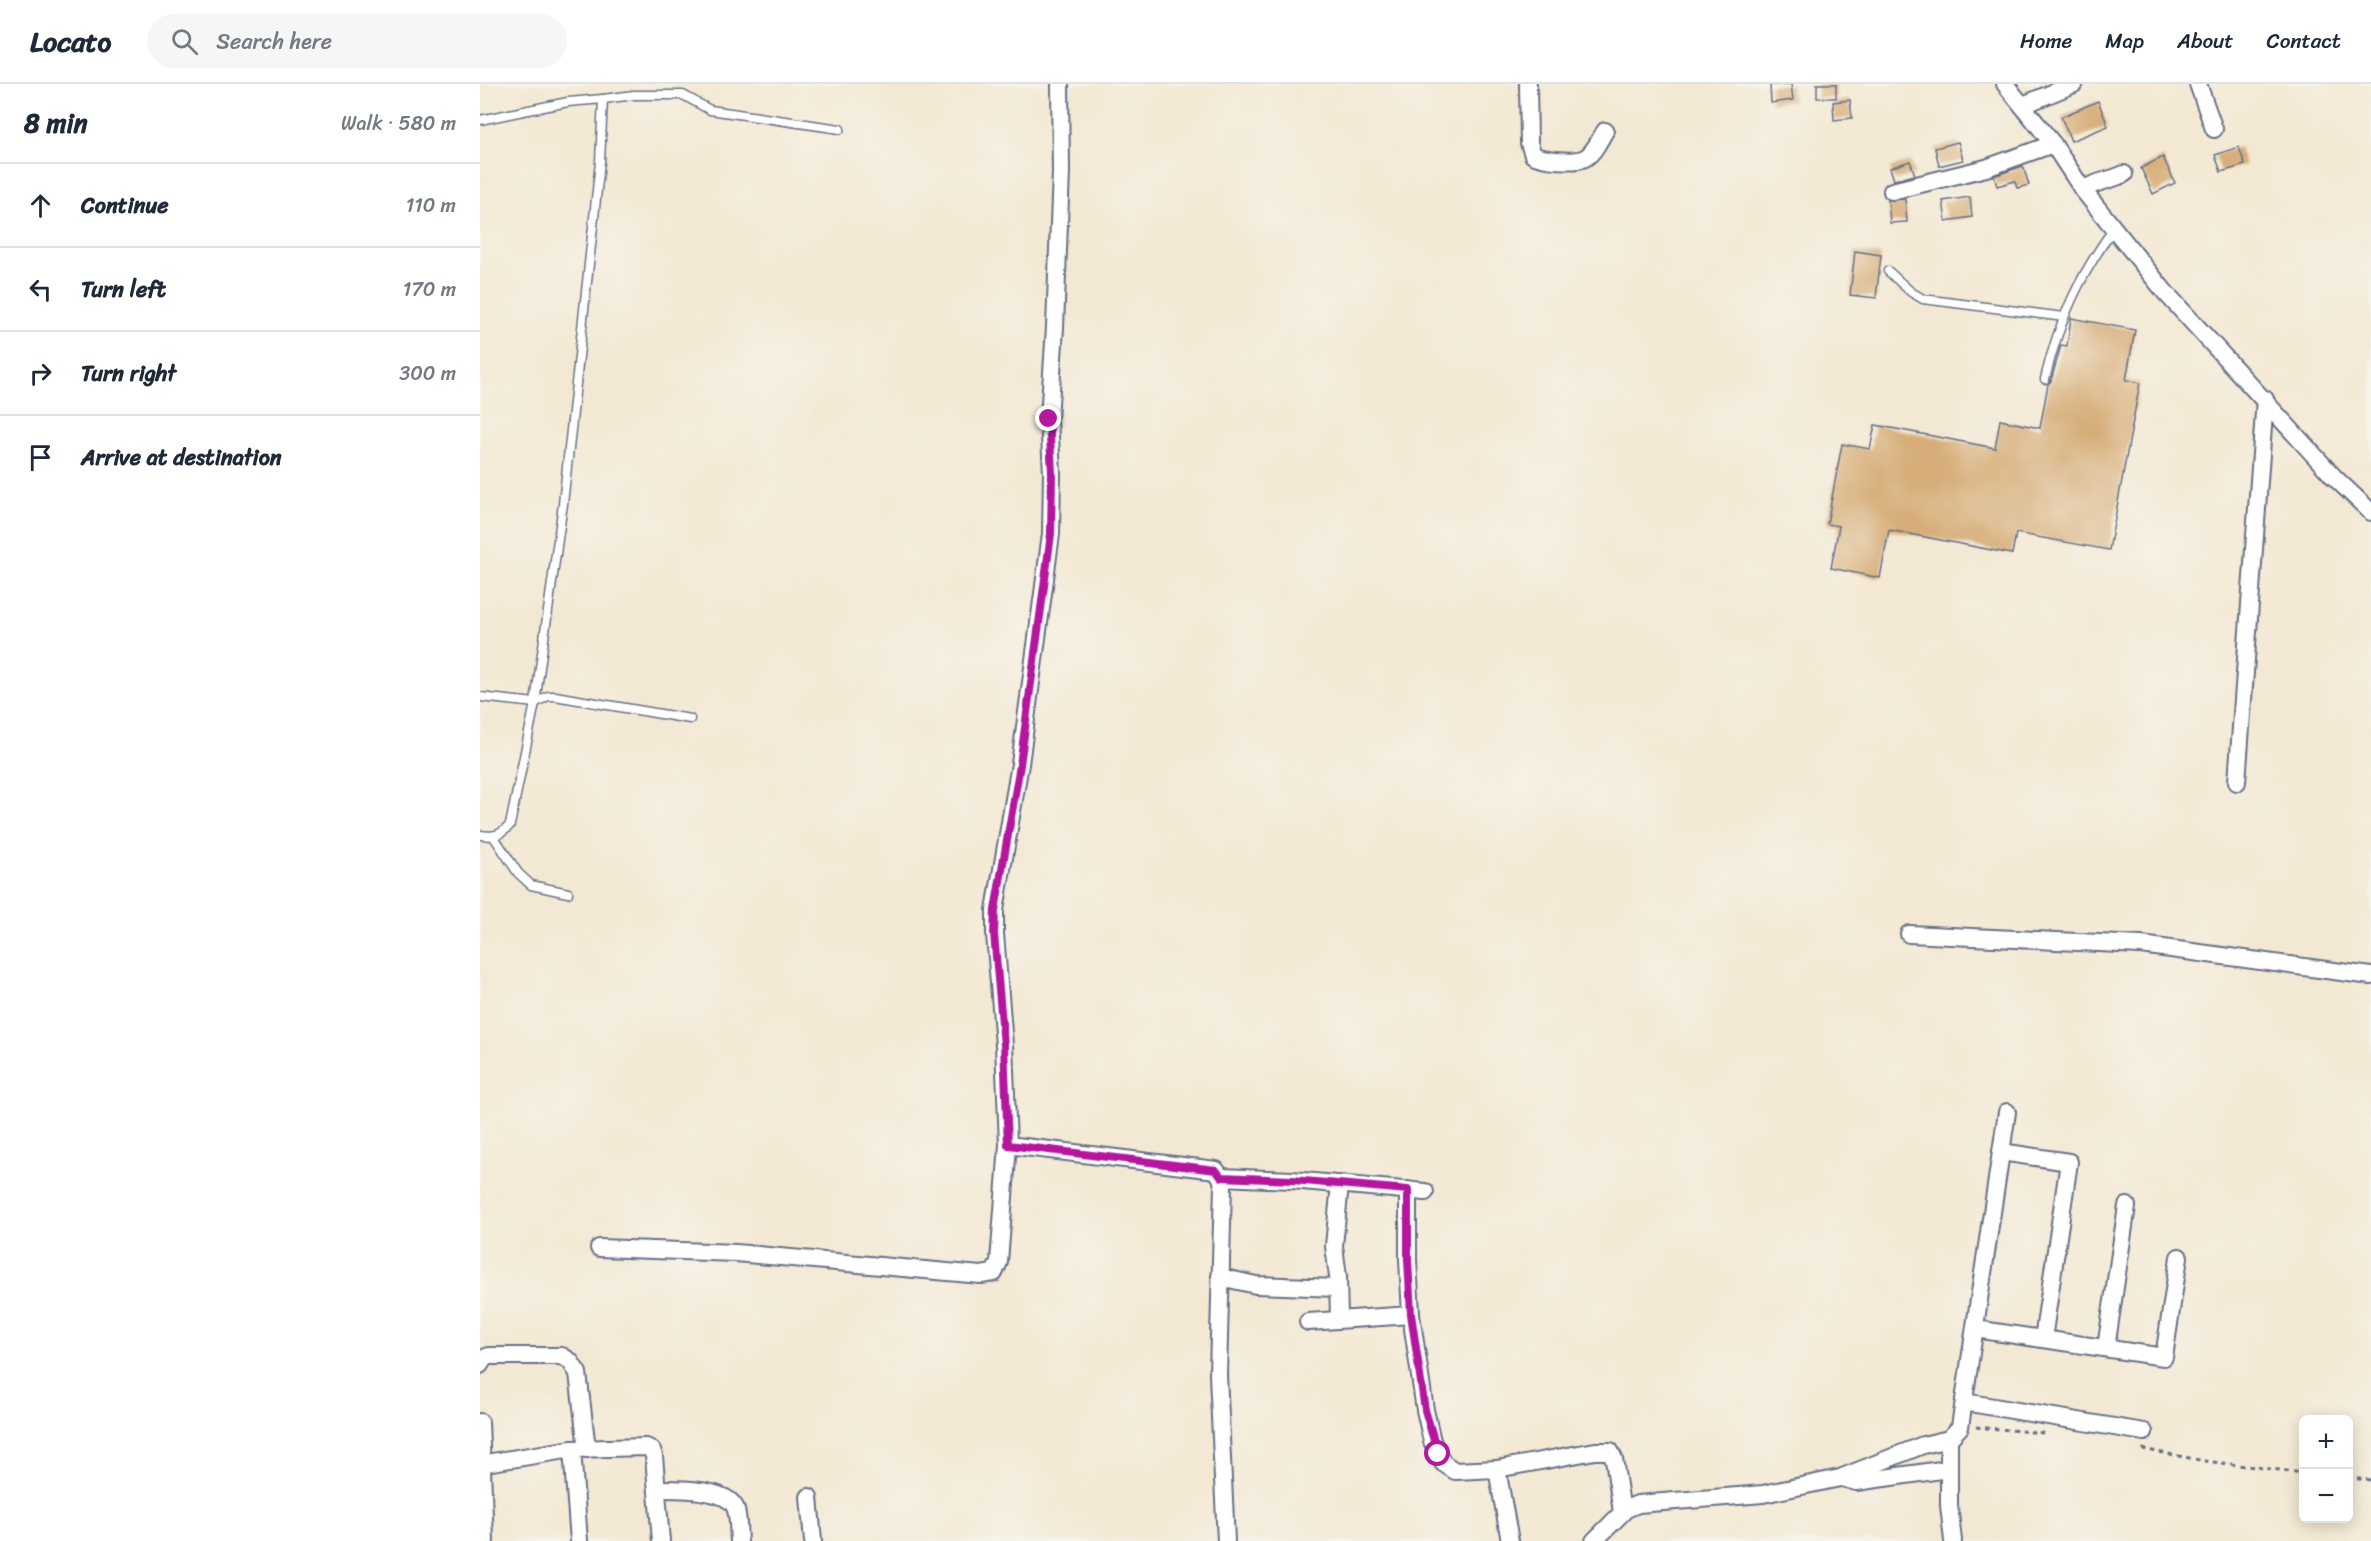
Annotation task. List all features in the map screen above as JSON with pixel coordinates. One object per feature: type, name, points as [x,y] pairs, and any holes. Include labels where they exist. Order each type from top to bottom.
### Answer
[{"type":"street","points":[[599,1248],[736,1253],[981,1275],[994,1273],[999,1262],[1008,1145],[1004,1045],[994,934],[995,910],[1020,765],[1051,534],[1052,473],[1049,419],[1061,172],[1060,84]]},
{"type":"street","points":[[1528,84],[1528,143],[1533,155],[1542,159],[1580,160],[1587,157],[1605,131]]},
{"type":"street","points":[[2005,84],[2053,144],[2084,190],[2165,291],[2334,477],[2371,512]]},
{"type":"street","points":[[2023,105],[2074,84]]},
{"type":"street","points":[[2198,84],[2214,129]]},
{"type":"street","points":[[1892,191],[1986,168],[2053,144]]},
{"type":"street","points":[[2084,190],[2096,182],[2105,182],[2124,174]]},
{"type":"street","points":[[2237,782],[2265,399]]},
{"type":"street","points":[[1909,934],[2141,945],[2371,976]]},
{"type":"street","points":[[1953,1541],[1948,1469],[1964,1401],[2007,1112]]},
{"type":"street","points":[[1008,1145],[1216,1170],[1221,1177],[1218,1375],[1226,1541]]},
{"type":"street","points":[[2001,1152],[2069,1162],[2043,1339]]},
{"type":"street","points":[[1221,1177],[1292,1180],[1425,1192]]},
{"type":"street","points":[[1338,1320],[1334,1246],[1340,1184]]},
{"type":"street","points":[[1408,1190],[1411,1314],[1425,1410],[1438,1454],[1443,1463],[1455,1471],[1497,1469],[1595,1451],[1611,1451],[1622,1512]]},
{"type":"street","points":[[2106,1348],[2127,1206]]},
{"type":"street","points":[[1975,1329],[2164,1358],[2179,1257]]},
{"type":"street","points":[[1220,1277],[1256,1285],[1338,1288]]},
{"type":"street","points":[[1308,1322],[1411,1314]]},
{"type":"street","points":[[480,1365],[484,1358],[489,1356],[562,1356],[570,1361],[578,1373],[579,1541]]},
{"type":"street","points":[[1964,1401],[2144,1432]]},
{"type":"street","points":[[480,1422],[485,1541]]},
{"type":"street","points":[[1594,1541],[1622,1512],[1638,1504],[1763,1494],[1840,1478],[1955,1433]]},
{"type":"street","points":[[481,1464],[579,1449],[646,1447],[652,1450],[654,1456],[661,1541]]},
{"type":"street","points":[[1497,1469],[1510,1541]]},
{"type":"street","points":[[1840,1478],[1856,1482],[1948,1469]]},
{"type":"street","points":[[658,1489],[685,1489],[722,1496],[729,1500],[735,1508],[739,1541]]},
{"type":"street","points":[[809,1497],[813,1541]]},
{"type":"lane","points":[[480,120],[560,103],[634,95],[682,94],[710,111],[840,129]]},
{"type":"lane","points":[[480,835],[494,837],[510,825],[535,703],[563,504],[600,162],[603,99]]},
{"type":"lane","points":[[2045,379],[2053,347],[2074,290],[2093,257],[2114,228]]},
{"type":"lane","points":[[1888,271],[1911,292],[1923,298],[2064,317]]},
{"type":"lane","points":[[480,697],[535,703],[548,696],[555,696],[690,718]]},
{"type":"lane","points":[[494,837],[518,873],[531,885],[568,893]]},
{"type":"path","points":[[1955,1433],[2012,1429],[2045,1434]]},
{"type":"path","points":[[2132,1447],[2205,1461],[2299,1472]]},
{"type":"path","points":[[2353,1478],[2371,1480]]},
{"type":"building","points":[[1791,84],[1793,100],[1771,103],[1770,85]]},
{"type":"building","points":[[1817,84],[1836,84],[1836,98],[1817,98]]},
{"type":"building","points":[[1850,100],[1852,118],[1834,120],[1833,102]]},
{"type":"building","points":[[2098,101],[2108,126],[2071,141],[2061,117]]},
{"type":"building","points":[[1958,142],[1963,160],[1939,166],[1935,148]]},
{"type":"building","points":[[2239,147],[2245,165],[2221,172],[2215,155]]},
{"type":"building","points":[[2163,157],[2175,183],[2153,194],[2141,168]]},
{"type":"building","points":[[1910,161],[1915,175],[1894,180],[1890,168]]},
{"type":"building","points":[[2023,166],[2029,185],[2017,188],[2015,181],[1997,186],[1994,176]]},
{"type":"building","points":[[1970,197],[1972,217],[1946,221],[1943,201]]},
{"type":"building","points":[[1905,199],[1907,222],[1890,223],[1888,200]]},
{"type":"building","points":[[1855,251],[1881,255],[1876,298],[1850,295]]},
{"type":"building","points":[[2071,318],[2135,330],[2126,380],[2140,383],[2109,550],[2016,533],[2012,554],[1889,530],[1880,578],[1831,568],[1839,526],[1827,524],[1842,444],[1870,449],[1875,425],[1995,448],[2000,420],[2040,428],[2048,384],[2051,381],[2061,345],[2067,346]]},
{"type":"route","points":[[1049,419],[1052,473],[1051,534],[1020,765],[995,910],[994,934],[1004,1045],[1008,1145],[1216,1170],[1221,1177],[1292,1180],[1408,1190],[1411,1314],[1428,1428],[1438,1454]]}]
